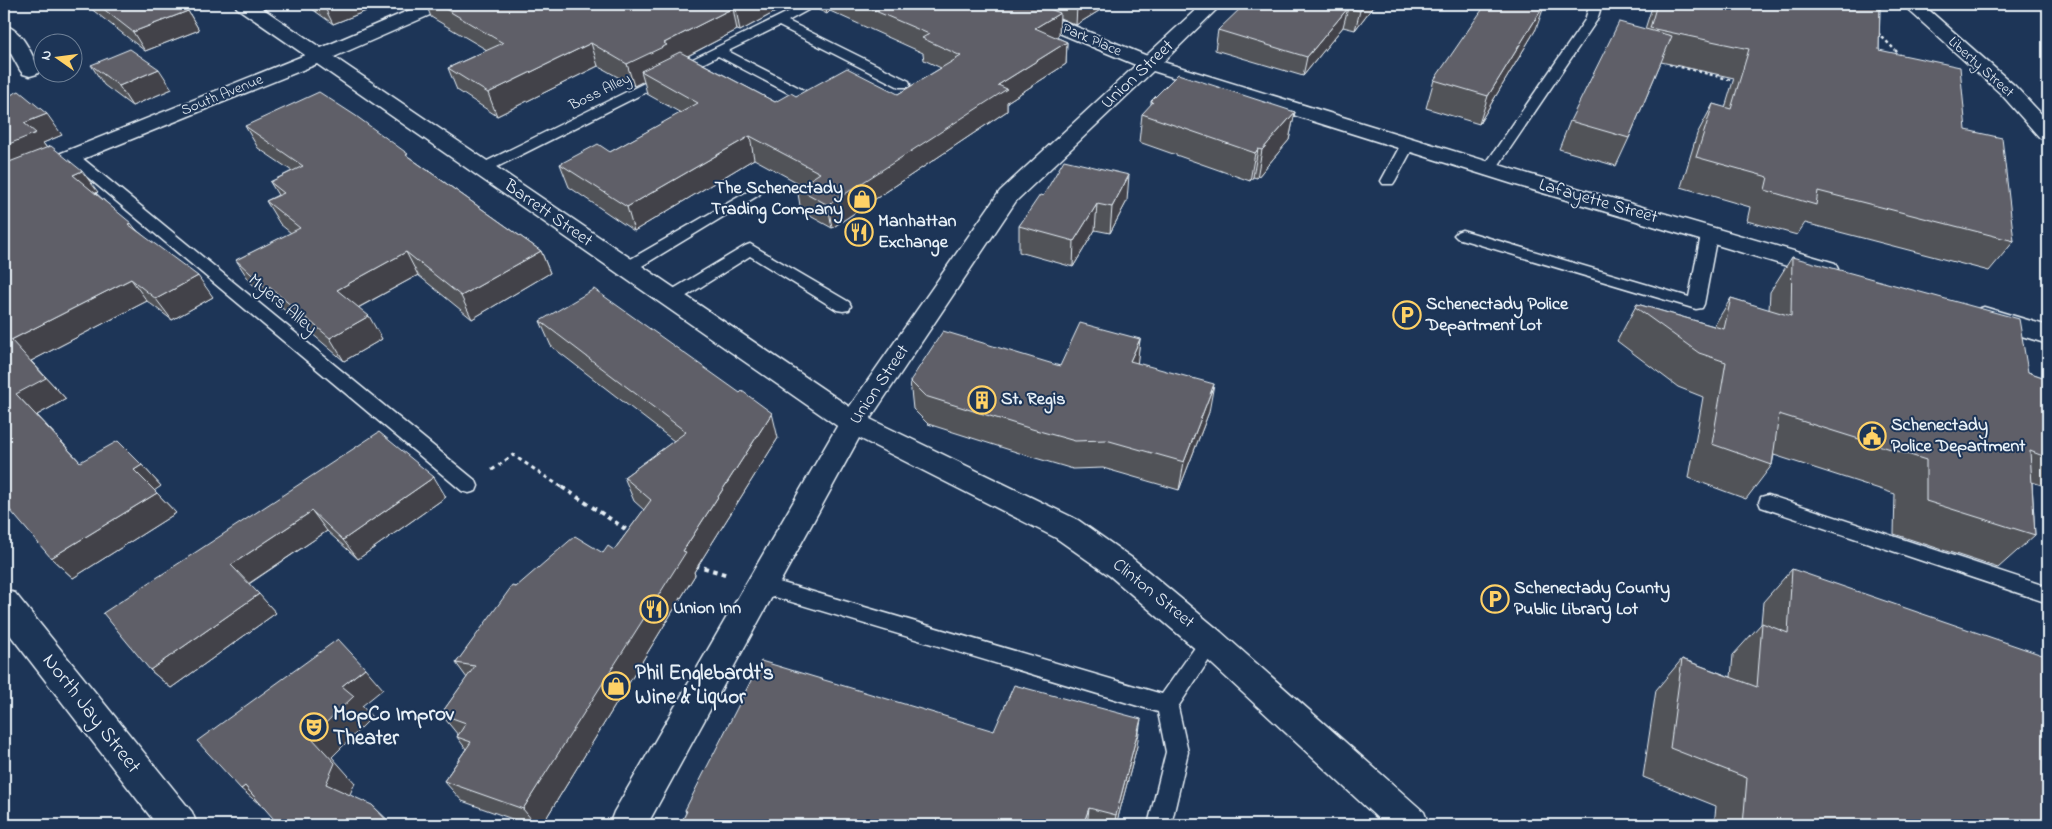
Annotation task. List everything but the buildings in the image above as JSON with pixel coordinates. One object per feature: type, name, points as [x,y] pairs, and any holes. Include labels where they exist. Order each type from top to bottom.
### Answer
[{"type":"street","name":"Barrett Street","points":[[244,4],[853,424]]},
{"type":"street","name":"South Avenue","points":[[4,184],[319,56],[439,4]]},
{"type":"street","name":"Park Place","points":[[1006,4],[1150,64]]},
{"type":"street","name":"Union Street","points":[[627,825],[853,424],[1008,196],[1213,4]]},
{"type":"street","name":"Liberty Street","points":[[1911,4],[2008,90],[2048,133]]},
{"type":"street","points":[[4,31],[14,39],[30,70]]},
{"type":"street","name":"Lafayette Street","points":[[1150,64],[1489,169],[1850,277]]},
{"type":"street","points":[[1963,310],[2048,335]]},
{"type":"street","name":"Clinton Street","points":[[853,424],[1067,529],[1121,567],[1210,642],[1411,825]]},
{"type":"street","name":"North Jay Street","points":[[4,603],[179,825]]},
{"type":"lane","name":"Boss Alley","points":[[482,169],[814,4]]},
{"type":"lane","points":[[1489,169],[1591,20],[1596,4]]},
{"type":"lane","points":[[778,21],[904,84]]},
{"type":"lane","points":[[718,51],[816,102]]},
{"type":"lane","points":[[1388,181],[1408,144]]},
{"type":"lane","name":"Myers Alley","points":[[71,156],[469,486]]},
{"type":"lane","points":[[627,268],[754,192]]},
{"type":"lane","points":[[1462,235],[1696,304],[1709,235]]},
{"type":"lane","points":[[671,298],[750,249],[843,306]]},
{"type":"lane","points":[[1768,502],[2048,595]]},
{"type":"lane","points":[[762,585],[1167,705]]},
{"type":"lane","points":[[1160,825],[1177,752],[1167,705],[1210,642]]},
{"type":"path","points":[[1876,31],[1904,58]]},
{"type":"path","points":[[1664,62],[1741,82]]},
{"type":"path","points":[[469,486],[513,455],[635,534]]},
{"type":"path","points":[[686,562],[762,585]]},
{"type":"place","name":"The Schenectady Trading Company","points":[[862,199]]},
{"type":"place","name":"Manhattan Exchange","points":[[859,232]]},
{"type":"place","name":"Schenectady Police Department Lot","points":[[1407,315]]},
{"type":"place","name":"St. Regis","points":[[982,400]]},
{"type":"place","name":"Schenectady Police Department","points":[[1872,436]]},
{"type":"place","name":"Schenectady County Public Library Lot","points":[[1495,599]]},
{"type":"place","name":"Union Inn","points":[[654,609]]},
{"type":"place","name":"Phil Englebardt's Wine & Liquor","points":[[616,686]]},
{"type":"place","name":"MopCo Improv Theater","points":[[314,727]]}]
